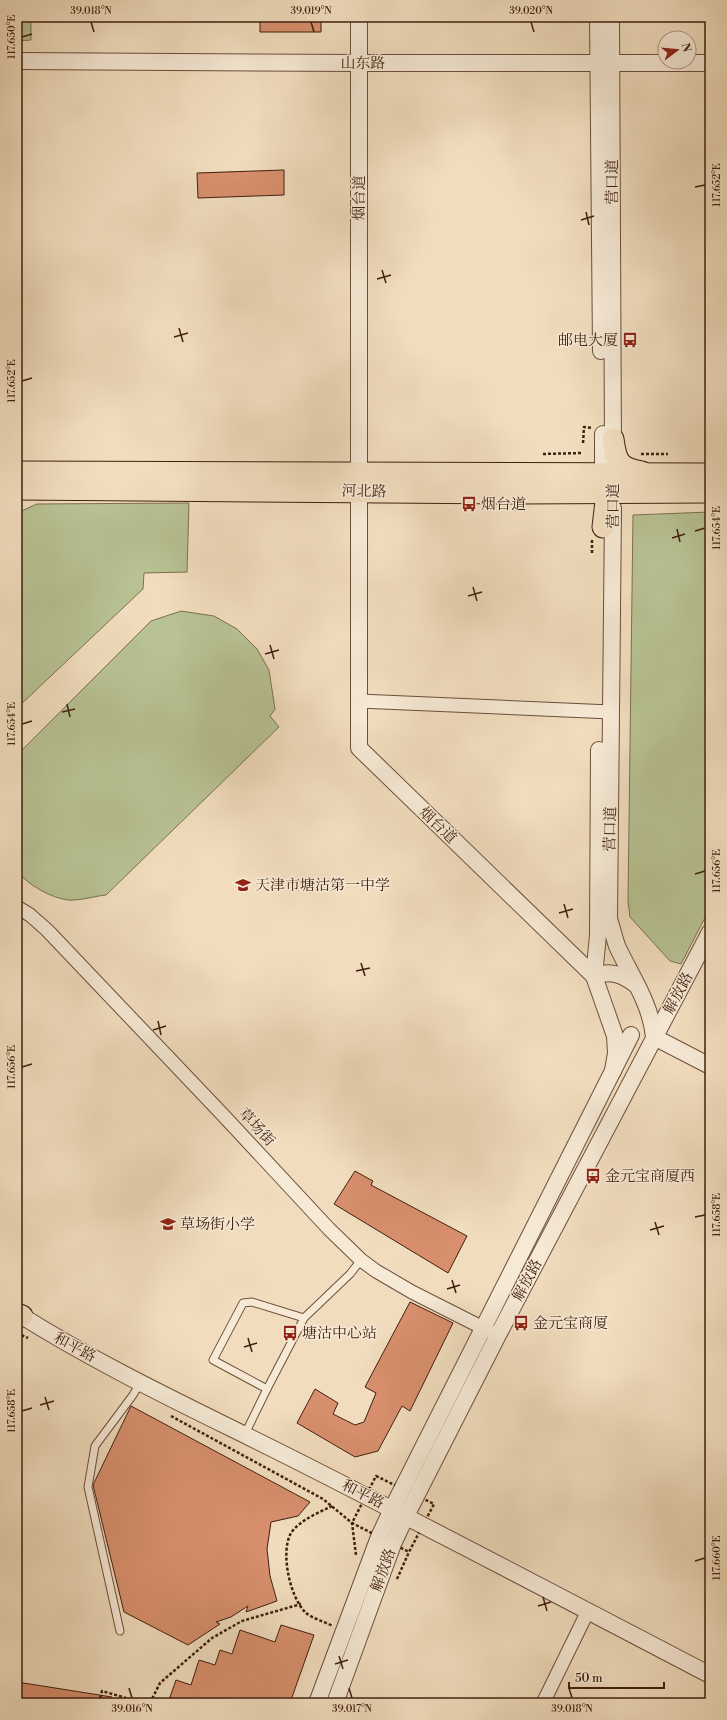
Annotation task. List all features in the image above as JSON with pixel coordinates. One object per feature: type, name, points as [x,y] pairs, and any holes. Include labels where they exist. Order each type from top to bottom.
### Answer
[{"type":"main road","points":[[608,439],[616,457],[623,467],[654,483]]},
{"type":"main road","name":"河北路","points":[[17,472],[359,482],[609,485],[654,483],[710,474]]},
{"type":"main road","name":"河北路","points":[[17,489],[359,482]]},
{"type":"main road","name":"河北路","points":[[654,483],[710,492]]},
{"type":"main road","points":[[17,484],[55,488]]},
{"type":"main road","points":[[562,484],[589,504],[608,528]]},
{"type":"main road","points":[[608,528],[609,485]]},
{"type":"main road","points":[[17,497],[55,488]]},
{"type":"street","name":"烟台道","points":[[359,17],[359,748],[594,976]]},
{"type":"street","name":"营口道","points":[[598,17],[603,59],[609,485]]},
{"type":"street","name":"营口道","points":[[603,59],[611,24]]},
{"type":"street","name":"山东路","points":[[17,53],[577,63],[603,59],[657,56]]},
{"type":"street","points":[[697,56],[710,56]]},
{"type":"street","name":"山东路","points":[[17,61],[603,59],[710,63]]},
{"type":"street","name":"营口道","points":[[594,976],[598,935],[606,712],[608,528],[623,500],[633,496],[654,483]]},
{"type":"street","points":[[359,701],[606,712]]},
{"type":"street","name":"营口道","points":[[606,712],[609,919],[617,944],[653,1024],[654,1037]]},
{"type":"street","name":"草场街","points":[[17,907],[30,915],[52,936],[223,1115],[329,1229],[361,1260],[394,1282],[491,1332]]},
{"type":"street","name":"解放路","points":[[335,1703],[392,1544],[399,1507],[491,1332],[654,1037],[710,932]]},
{"type":"street","points":[[613,1071],[616,1053],[615,1036],[594,976],[600,974],[620,974],[628,978],[638,988]]},
{"type":"street","points":[[604,1003],[615,1022],[631,1035],[644,1038],[654,1037],[710,1066]]},
{"type":"street","name":"解放路","points":[[317,1703],[379,1537],[399,1507],[428,1472],[491,1332],[631,1035]]},
{"type":"street","name":"和平路","points":[[18,1319],[366,1495],[381,1498],[399,1507]]},
{"type":"street","points":[[399,1507],[588,1611],[710,1675]]},
{"type":"street","points":[[543,1703],[588,1611]]},
{"type":"lane","points":[[245,1434],[304,1318],[350,1274],[361,1260]]},
{"type":"lane","points":[[267,1389],[213,1360],[216,1354],[243,1304],[252,1302],[304,1318]]},
{"type":"lane","points":[[120,1631],[88,1487],[95,1446],[133,1395],[140,1382]]},
{"type":"path","points":[[543,454],[582,453]]},
{"type":"path","points":[[636,454],[668,454]]},
{"type":"path","points":[[18,1319],[30,1338]]},
{"type":"path","points":[[167,1414],[323,1499],[352,1523]]},
{"type":"path","points":[[332,1506],[304,1521],[291,1534],[286,1556],[292,1589],[300,1604],[306,1612],[333,1626]]},
{"type":"path","points":[[150,1703],[160,1683],[212,1638],[242,1621],[300,1604]]},
{"type":"path","points":[[100,1703],[102,1691],[143,1703]]},
{"type":"green space","points":[[17,17],[31,17],[31,40],[17,41]]},
{"type":"green space","points":[[189,503],[187,572],[144,573],[143,589],[17,708],[17,513],[37,504]]},
{"type":"green space","points":[[710,512],[710,908],[681,964],[670,961],[630,917],[628,901],[633,515]]},
{"type":"green space","points":[[181,611],[214,616],[237,629],[257,649],[269,670],[275,709],[270,716],[279,727],[106,895],[68,900],[47,894],[33,886],[17,871],[17,755],[151,621]]},
{"type":"building","points":[[260,17],[315,17],[315,21],[321,21],[321,32],[260,32]]},
{"type":"building","points":[[284,170],[284,195],[198,198],[197,173]]},
{"type":"building","points":[[355,1171],[373,1181],[371,1185],[467,1236],[448,1273],[334,1204]]},
{"type":"building","points":[[410,1302],[453,1323],[410,1411],[402,1406],[378,1451],[355,1457],[297,1423],[315,1389],[338,1403],[333,1414],[355,1425],[364,1422],[376,1393],[365,1387]]},
{"type":"building","points":[[131,1406],[310,1502],[298,1516],[271,1522],[267,1549],[270,1576],[277,1601],[246,1612],[248,1606],[231,1617],[216,1622],[220,1624],[188,1645],[124,1612],[93,1485]]},
{"type":"building","points":[[281,1625],[314,1635],[290,1703],[168,1703],[176,1680],[191,1685],[199,1660],[215,1665],[220,1650],[232,1654],[240,1630],[275,1642]]},
{"type":"building","points":[[17,1682],[112,1697],[111,1703],[17,1703]]},
{"type":"place","name":"邮电大厦","points":[[630,340]]},
{"type":"place","name":"烟台道","points":[[469,504]]},
{"type":"place","name":"天津市塘沽第一中学","points":[[243,885]]},
{"type":"place","name":"金元宝商厦西","points":[[593,1176]]},
{"type":"place","name":"草场街小学","points":[[168,1224]]},
{"type":"place","name":"金元宝商厦","points":[[521,1323]]},
{"type":"place","name":"塘沽中心站","points":[[290,1333]]}]
